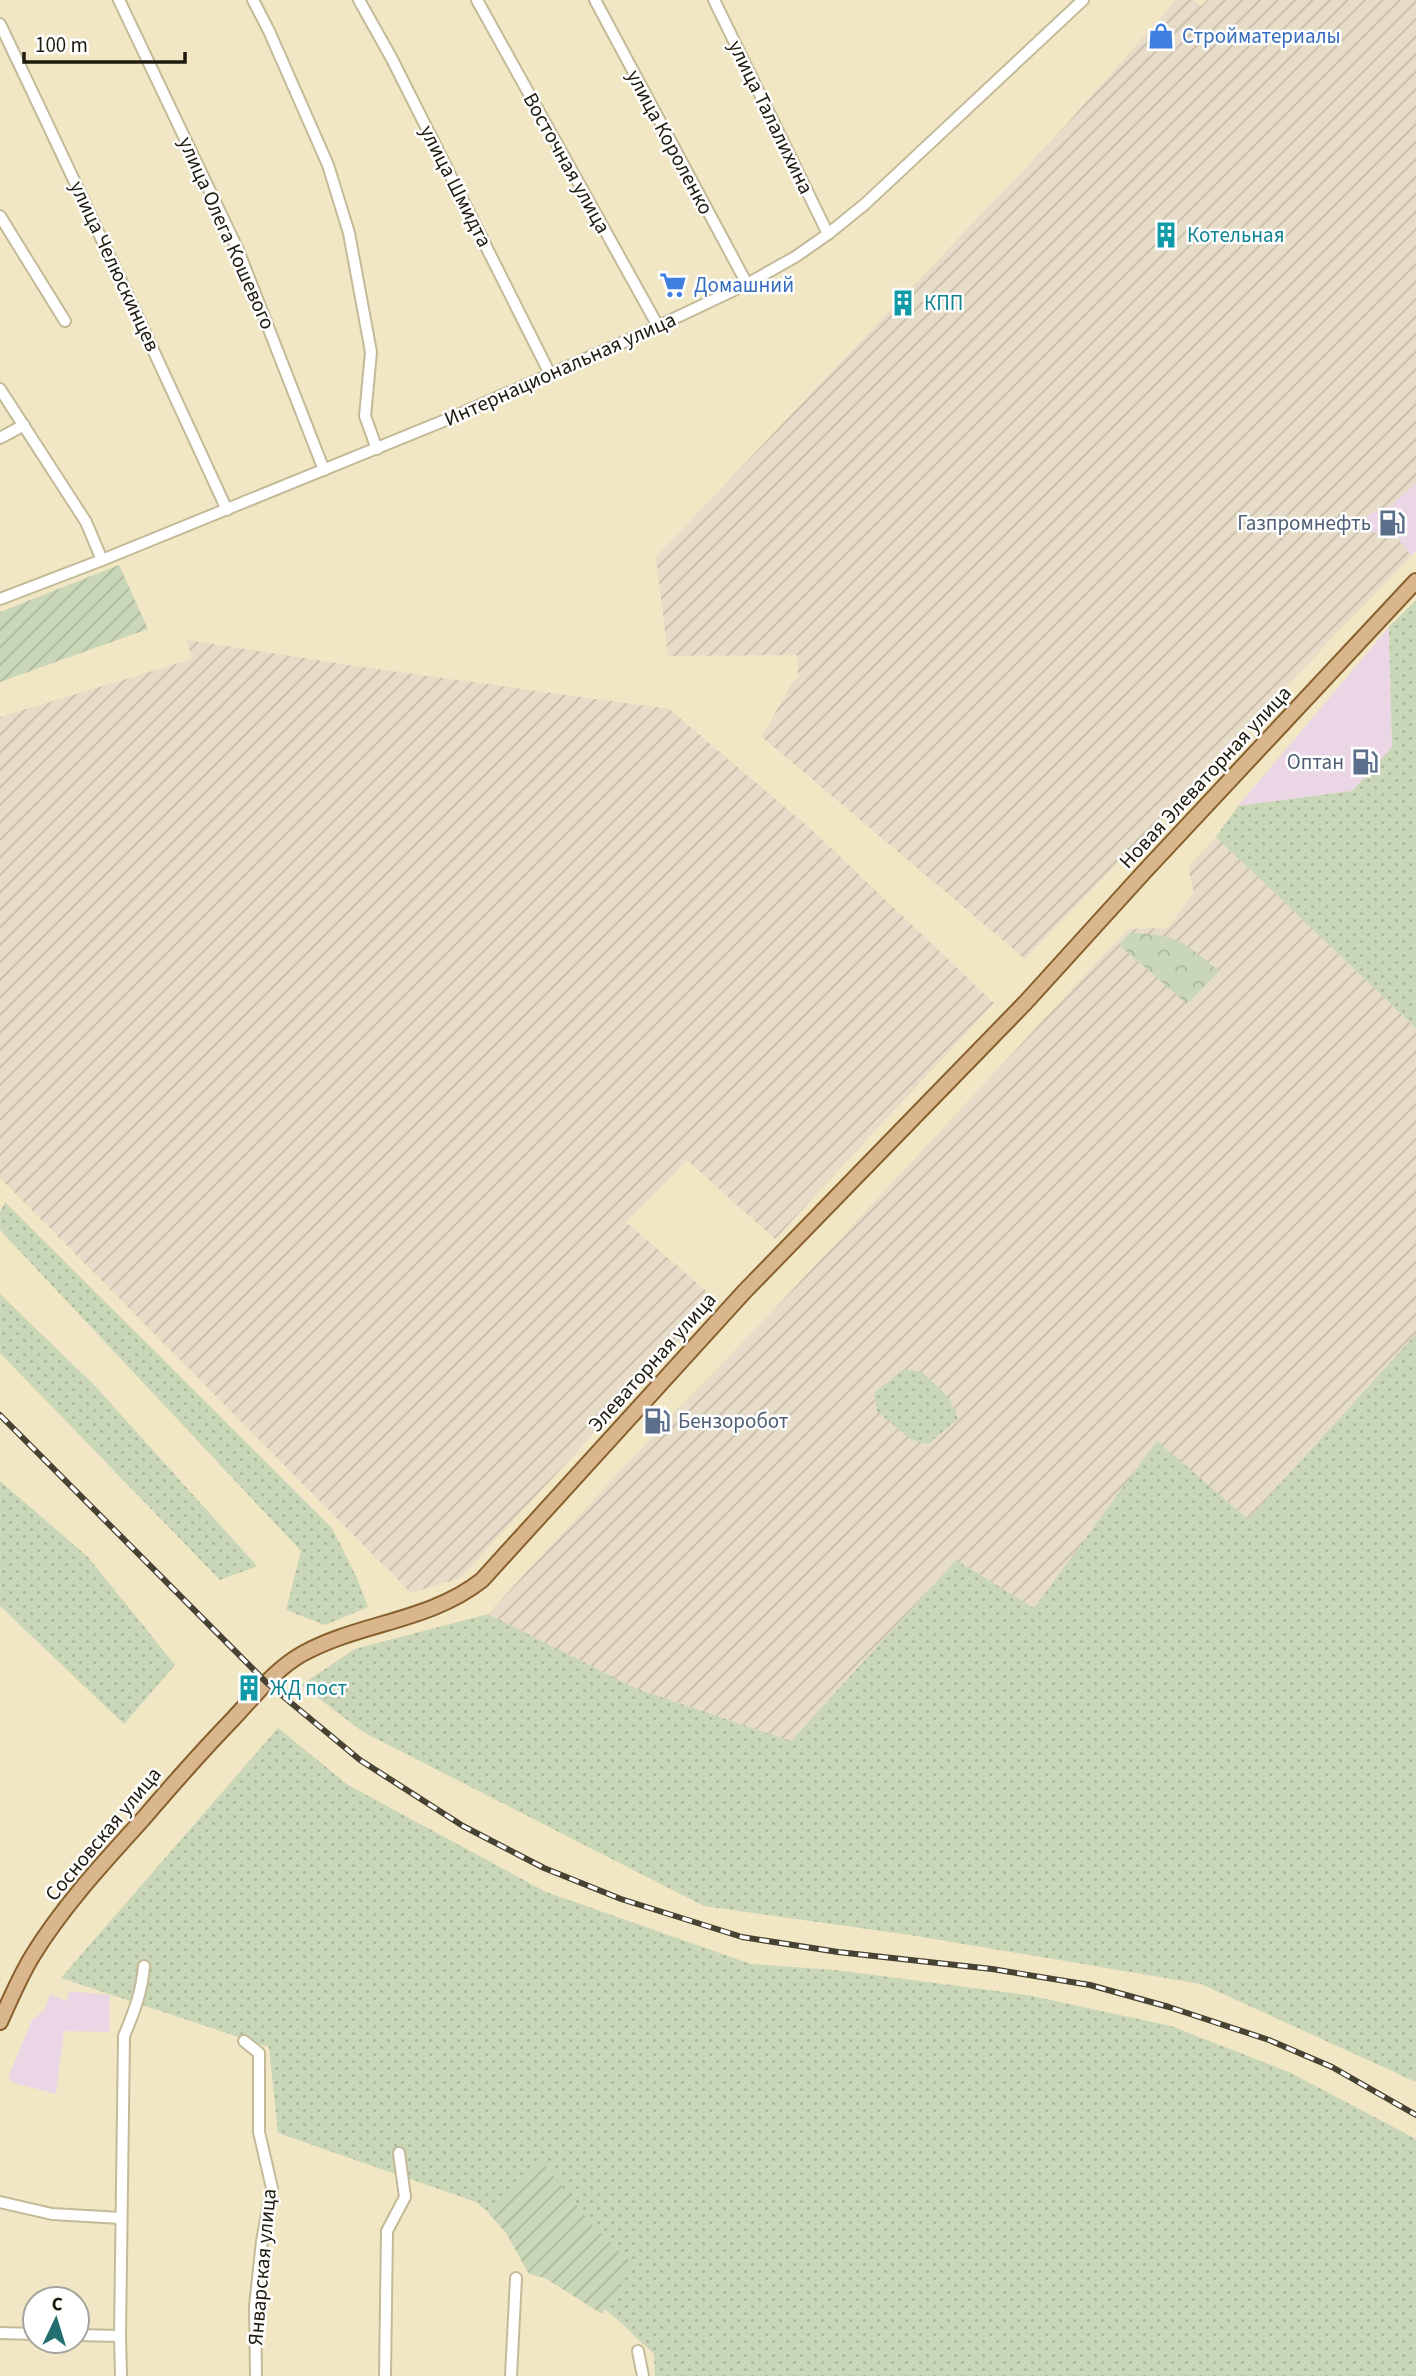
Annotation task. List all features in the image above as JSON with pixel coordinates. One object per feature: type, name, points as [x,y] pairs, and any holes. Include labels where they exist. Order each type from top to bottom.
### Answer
[{"type":"main road","name":"Новая Элеваторная улица","points":[[1026,1002],[1416,581]]},
{"type":"main road","name":"Элеваторная улица","points":[[264,1686],[288,1663],[327,1642],[354,1631],[434,1609],[463,1595],[482,1580],[744,1292],[1026,1002]]},
{"type":"main road","name":"Сосновская улица","points":[[0,2022],[32,1957],[52,1927],[100,1867],[264,1686]]},
{"type":"street","name":"улица Олега Кошевого","points":[[119,0],[239,250],[324,470]]},
{"type":"street","points":[[253,0],[328,165],[349,233],[371,352],[365,416],[377,449]]},
{"type":"street","name":"улица Шмидта","points":[[359,0],[393,59],[550,374]]},
{"type":"street","name":"Восточная улица","points":[[477,0],[658,326]]},
{"type":"street","name":"улица Короленко","points":[[595,0],[747,284]]},
{"type":"street","name":"улица Талалихина","points":[[714,0],[828,234]]},
{"type":"street","name":"Интернациональная улица","points":[[0,599],[377,449],[658,326],[747,284],[828,234],[914,160],[1083,0]]},
{"type":"street","name":"улица Челюскинцев","points":[[0,24],[92,215],[227,510]]},
{"type":"street","points":[[0,216],[65,321]]},
{"type":"street","points":[[0,389],[86,522],[102,560]]},
{"type":"street","points":[[0,438],[24,425]]},
{"type":"street","points":[[121,2376],[124,2036],[138,2004],[144,1966]]},
{"type":"street","name":"Январская улица","points":[[244,2041],[259,2053],[260,2132],[272,2188],[262,2241],[255,2306],[256,2376]]},
{"type":"street","points":[[385,2376],[387,2231],[405,2197],[399,2154]]},
{"type":"street","points":[[0,2202],[52,2214],[121,2218]]},
{"type":"street","points":[[511,2376],[516,2278]]},
{"type":"street","points":[[0,2333],[21,2334]]},
{"type":"street","points":[[91,2335],[120,2336]]},
{"type":"street","points":[[638,2351],[643,2376]]},
{"type":"shaded area","points":[[1176,0],[1194,0],[1201,6],[1207,0],[1416,0],[1416,482],[1390,506],[1367,515],[1370,533],[1393,532],[1411,556],[1025,959],[762,737],[791,684],[798,677],[797,655],[668,656],[656,557],[1066,125]]},
{"type":"shaded area","name":"Газпромнефть","points":[[1416,482],[1416,551],[1411,556],[1393,532],[1369,534],[1367,515],[1390,506]]},
{"type":"shaded area","points":[[1389,627],[1392,747],[1352,791],[1238,806]]},
{"type":"shaded area","points":[[187,640],[669,709],[812,830],[994,1003],[775,1239],[687,1160],[626,1222],[717,1300],[460,1578],[411,1593],[0,1178],[0,717],[192,659]]},
{"type":"shaded area","points":[[1216,837],[1416,1028],[1416,1334],[1248,1519],[1157,1442],[1034,1608],[956,1560],[791,1741],[637,1689],[488,1614],[1128,929],[1168,928],[1194,892],[1188,867]]},
{"type":"shaded area","points":[[69,1991],[110,1995],[110,2032],[64,2031],[56,2094],[14,2083],[8,2078],[32,2020],[44,2010],[50,1994],[67,2001]]},
{"type":"green space","points":[[119,565],[148,629],[0,682],[0,612]]},
{"type":"green space","points":[[1416,600],[1416,1028],[1216,837],[1238,806],[1352,791],[1392,747],[1389,627]]},
{"type":"green space","points":[[1130,933],[1170,938],[1188,946],[1219,971],[1187,1004],[1119,945]]},
{"type":"green space","points":[[5,1202],[332,1528],[368,1607],[325,1625],[286,1610],[301,1551],[0,1230],[0,1212]]},
{"type":"green space","points":[[0,1294],[96,1387],[257,1566],[220,1580],[0,1353]]},
{"type":"green space","points":[[1416,1334],[1416,2082],[1201,1984],[910,1935],[704,1906],[363,1732],[301,1685],[355,1649],[488,1614],[637,1689],[791,1741],[956,1560],[1034,1608],[1157,1441],[1248,1519]]},
{"type":"green space","points":[[904,1369],[922,1372],[950,1399],[958,1419],[928,1444],[910,1439],[877,1411],[874,1393]]},
{"type":"green space","points":[[0,1481],[88,1557],[175,1665],[124,1724],[0,1606]]},
{"type":"green space","points":[[278,1728],[348,1785],[546,1892],[751,1964],[835,1970],[1027,1995],[1171,2026],[1291,2073],[1416,2139],[1416,2376],[655,2376],[654,2354],[619,2321],[476,2202],[278,2133],[269,2047],[61,1978]]},
{"type":"green space","points":[[539,2157],[591,2224],[633,2264],[602,2314],[545,2278],[529,2274],[506,2233],[489,2214]]},
{"type":"railway","points":[[0,1415],[267,1683],[360,1760],[463,1826],[544,1868],[621,1899],[742,1937],[838,1952],[992,1969],[1090,1985],[1169,2007],[1269,2040],[1332,2067],[1416,2115]]},
{"type":"place","name":"Стройматериалы","points":[[1161,36]]},
{"type":"place","name":"Котельная","points":[[1166,235]]},
{"type":"place","name":"Домашний","points":[[673,285]]},
{"type":"place","name":"КПП","points":[[903,303]]},
{"type":"place","name":"Газпромнефть","points":[[1392,523]]},
{"type":"place","name":"Оптан","points":[[1365,762]]},
{"type":"place","name":"Бензоробот","points":[[657,1421]]},
{"type":"place","name":"ЖД пост","points":[[249,1688]]}]
